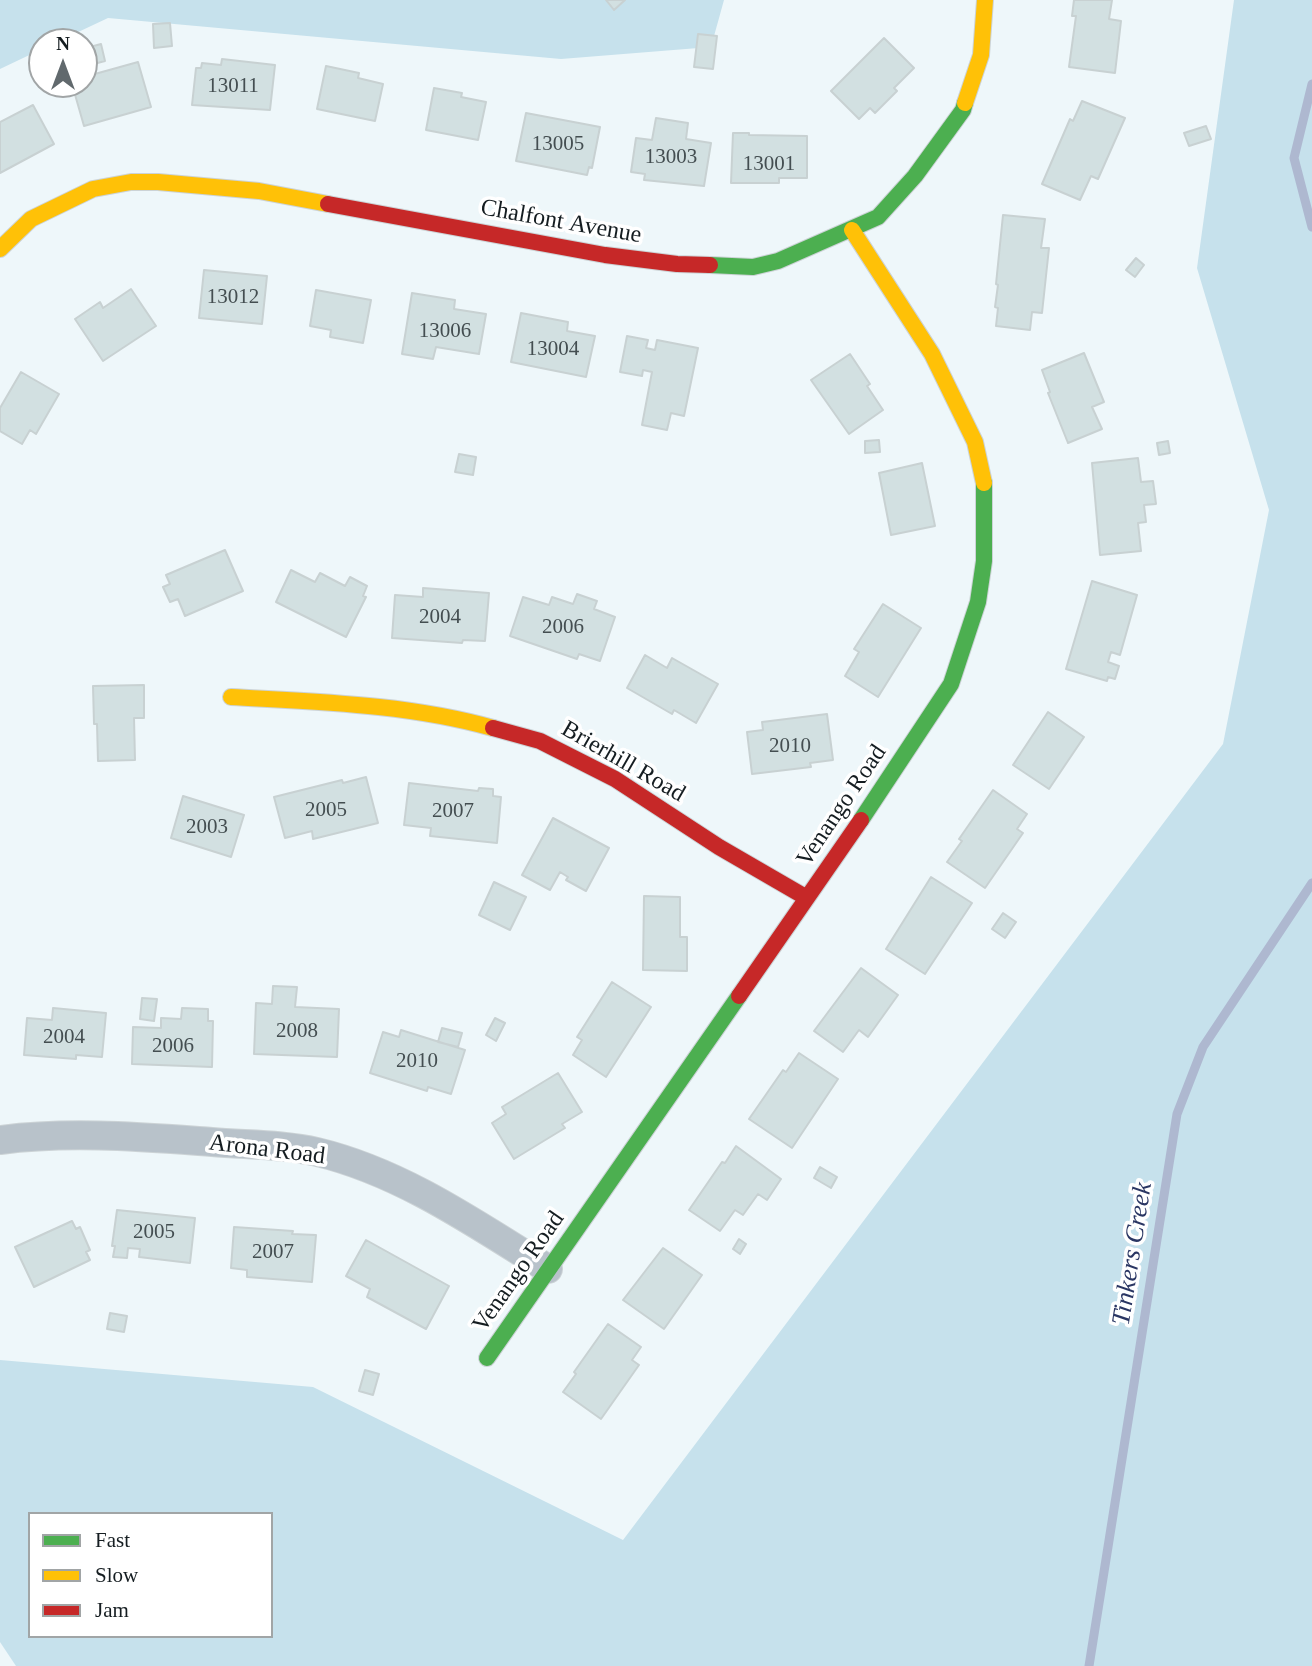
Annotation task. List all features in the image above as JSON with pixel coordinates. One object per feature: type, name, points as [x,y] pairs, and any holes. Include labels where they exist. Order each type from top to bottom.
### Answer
[{"type":"street","name":"Chalfont Avenue","points":[[0,249],[31,219],[65,201],[93,189],[131,182],[190,184],[259,191],[605,255],[677,264],[753,267],[778,261],[878,217],[915,176],[962,110],[981,55],[985,0]]},
{"type":"street","name":"Venango Road","points":[[487,1358],[887,782],[951,684],[978,602],[984,561],[985,489],[975,442],[932,354],[852,230]]},
{"type":"street","name":"Brierhill Road","points":[[232,697],[377,706],[459,718],[540,741],[615,779],[719,847],[807,898]]},
{"type":"street","name":"Arona Road","points":[[0,1140],[39,1135],[144,1137],[318,1152],[410,1187],[465,1217],[548,1269]]},
{"type":"shaded area","points":[[0,0],[724,0],[711,47],[561,59],[108,18],[87,28],[28,28],[28,56],[0,69]]},
{"type":"shaded area","points":[[1234,0],[1312,0],[1312,1666],[16,1666],[0,1642],[0,1360],[313,1387],[623,1540],[1223,744],[1269,510],[1197,268]]},
{"type":"building","points":[[606,0],[625,0],[614,10]]},
{"type":"building","points":[[1074,0],[1112,0],[1109,19],[1121,21],[1115,73],[1069,67],[1076,16],[1072,16]]},
{"type":"building","points":[[170,23],[172,46],[154,48],[153,24]]},
{"type":"building","points":[[698,34],[717,36],[713,69],[694,67]]},
{"type":"building","points":[[884,38],[914,68],[894,88],[897,91],[875,113],[870,108],[859,119],[831,91]]},
{"type":"building","points":[[101,44],[105,61],[98,63],[98,45]]},
{"type":"building","points":[[222,59],[275,65],[270,110],[192,105],[196,68],[201,68],[202,63],[221,65]]},
{"type":"building","points":[[138,62],[151,107],[84,126],[76,98],[98,98],[98,73]]},
{"type":"building","points":[[326,66],[359,73],[358,78],[383,84],[375,121],[317,109]]},
{"type":"building","points":[[434,88],[462,93],[461,97],[486,102],[478,140],[426,130]]},
{"type":"building","points":[[1082,101],[1125,118],[1098,179],[1091,176],[1080,200],[1042,184],[1070,119],[1073,121]]},
{"type":"building","points":[[33,105],[54,144],[0,173],[0,122]]},
{"type":"building","points":[[526,113],[600,127],[592,168],[589,167],[587,175],[516,161]]},
{"type":"building","points":[[656,118],[688,123],[686,139],[711,143],[704,186],[644,180],[645,174],[631,172],[636,138],[652,140]]},
{"type":"building","points":[[1206,126],[1211,139],[1189,146],[1184,133]]},
{"type":"building","points":[[733,133],[807,136],[807,178],[779,178],[779,183],[731,183]]},
{"type":"building","points":[[1003,215],[1045,219],[1041,248],[1049,248],[1042,313],[1032,312],[1030,330],[996,326],[996,284]]},
{"type":"building","points":[[1136,258],[1144,265],[1135,277],[1126,270]]},
{"type":"building","points":[[204,270],[267,276],[262,324],[199,318]]},
{"type":"building","points":[[131,289],[156,326],[103,361],[75,319],[100,302],[103,308]]},
{"type":"building","points":[[316,290],[371,300],[363,343],[330,337],[331,330],[310,326]]},
{"type":"building","points":[[412,293],[455,300],[454,309],[486,314],[479,354],[436,347],[433,359],[402,354]]},
{"type":"building","points":[[521,313],[568,322],[567,331],[595,336],[586,377],[511,362]]},
{"type":"building","points":[[627,336],[648,340],[646,348],[655,350],[657,340],[698,348],[684,416],[671,413],[667,430],[642,425],[652,372],[643,370],[642,376],[620,372]]},
{"type":"building","points":[[1084,353],[1104,402],[1092,407],[1102,429],[1068,443],[1042,370]]},
{"type":"building","points":[[850,354],[883,410],[849,434],[811,380]]},
{"type":"building","points":[[21,372],[59,394],[36,434],[30,430],[22,444],[0,431],[0,408]]},
{"type":"building","points":[[879,440],[880,452],[865,453],[865,441]]},
{"type":"building","points":[[1168,441],[1170,453],[1159,455],[1157,443]]},
{"type":"building","points":[[459,454],[476,457],[473,475],[455,472]]},
{"type":"building","points":[[1138,458],[1141,482],[1153,481],[1156,504],[1144,505],[1146,522],[1138,523],[1141,551],[1100,555],[1092,463]]},
{"type":"building","points":[[922,463],[935,526],[891,535],[879,473]]},
{"type":"building","points":[[225,550],[243,591],[185,616],[178,599],[170,602],[163,587],[170,584],[166,575]]},
{"type":"building","points":[[291,570],[315,582],[320,573],[345,586],[350,577],[367,586],[363,596],[366,597],[346,637],[276,602]]},
{"type":"building","points":[[1092,581],[1137,595],[1120,655],[1111,652],[1108,662],[1119,666],[1115,679],[1108,677],[1107,681],[1066,669]]},
{"type":"building","points":[[423,588],[489,593],[485,641],[463,640],[462,643],[392,638],[395,595],[423,597]]},
{"type":"building","points":[[577,594],[597,601],[594,609],[615,617],[600,661],[579,654],[577,659],[510,636],[523,597],[549,605],[552,597],[573,604]]},
{"type":"building","points":[[883,604],[921,628],[878,697],[845,676],[859,652],[854,649]]},
{"type":"building","points":[[645,655],[667,668],[672,658],[718,684],[696,723],[674,710],[672,714],[627,688]]},
{"type":"building","points":[[144,685],[144,718],[134,718],[135,760],[98,761],[93,686]]},
{"type":"building","points":[[1048,712],[1084,737],[1049,789],[1013,765]]},
{"type":"building","points":[[827,714],[833,760],[810,763],[811,767],[752,774],[747,732],[763,730],[762,722]]},
{"type":"building","points":[[366,777],[378,823],[313,839],[312,831],[285,838],[274,797],[342,780],[343,783]]},
{"type":"building","points":[[409,783],[478,791],[479,788],[493,789],[493,796],[501,797],[497,843],[430,836],[431,828],[404,825]]},
{"type":"building","points":[[993,790],[1027,814],[1017,829],[1023,833],[985,888],[947,862],[962,841],[959,839]]},
{"type":"building","points":[[183,796],[244,815],[231,857],[171,838]]},
{"type":"building","points":[[553,818],[609,848],[586,891],[566,880],[568,877],[560,872],[550,890],[522,875]]},
{"type":"building","points":[[931,877],[972,903],[925,974],[886,949]]},
{"type":"building","points":[[494,882],[526,897],[510,930],[479,915]]},
{"type":"building","points":[[644,896],[680,897],[680,937],[687,937],[687,971],[643,970]]},
{"type":"building","points":[[1003,913],[1016,922],[1005,938],[992,929]]},
{"type":"building","points":[[861,968],[898,995],[868,1037],[859,1030],[843,1052],[814,1031]]},
{"type":"building","points":[[612,982],[651,1007],[606,1077],[573,1055],[582,1040],[577,1037]]},
{"type":"building","points":[[273,986],[297,987],[295,1007],[339,1009],[337,1057],[254,1054],[256,1003],[272,1004]]},
{"type":"building","points":[[142,998],[157,999],[154,1021],[140,1019]]},
{"type":"building","points":[[53,1008],[106,1013],[102,1057],[76,1055],[76,1059],[24,1055],[27,1018],[52,1020]]},
{"type":"building","points":[[182,1008],[208,1009],[208,1021],[213,1021],[212,1067],[132,1064],[133,1027],[161,1028],[161,1018],[181,1019]]},
{"type":"building","points":[[495,1018],[505,1023],[496,1041],[486,1035]]},
{"type":"building","points":[[442,1028],[462,1033],[458,1047],[438,1042]]},
{"type":"building","points":[[401,1030],[465,1050],[451,1094],[428,1087],[427,1091],[370,1073],[383,1032],[399,1037]]},
{"type":"building","points":[[799,1053],[838,1079],[792,1148],[749,1119],[783,1070],[786,1072]]},
{"type":"building","points":[[558,1073],[582,1112],[562,1124],[565,1128],[514,1159],[492,1123],[506,1114],[502,1107]]},
{"type":"building","points":[[736,1146],[781,1179],[767,1200],[758,1194],[743,1215],[735,1210],[720,1231],[689,1210]]},
{"type":"building","points":[[820,1167],[837,1177],[831,1188],[814,1178]]},
{"type":"building","points":[[117,1210],[195,1218],[190,1263],[139,1257],[140,1249],[128,1248],[127,1258],[113,1257]]},
{"type":"building","points":[[72,1221],[76,1229],[80,1227],[90,1250],[86,1252],[90,1260],[34,1287],[15,1247]]},
{"type":"building","points":[[234,1227],[316,1235],[312,1282],[247,1277],[247,1270],[231,1268]]},
{"type":"building","points":[[739,1239],[746,1244],[740,1254],[733,1249]]},
{"type":"building","points":[[366,1240],[449,1286],[426,1329],[367,1297],[370,1289],[346,1276]]},
{"type":"building","points":[[663,1248],[702,1275],[664,1329],[623,1300]]},
{"type":"building","points":[[110,1313],[127,1316],[124,1332],[107,1329]]},
{"type":"building","points":[[608,1324],[641,1347],[632,1360],[639,1365],[601,1419],[563,1392]]},
{"type":"building","points":[[365,1370],[379,1374],[373,1395],[359,1391]]},
{"type":"waterway","name":"Tinkers Creek","points":[[1312,84],[1294,158],[1312,227]]},
{"type":"waterway","name":"Tinkers Creek","points":[[1089,1666],[1177,1114],[1203,1047],[1312,883]]},
{"type":"traffic: fast","points":[[710,265],[753,267],[778,261],[878,217],[915,176],[963,110],[965,103]]},
{"type":"traffic: fast","points":[[861,820],[951,684],[978,602],[984,561],[984,483]]},
{"type":"traffic: fast","points":[[487,1358],[739,996]]},
{"type":"traffic: slow","points":[[965,103],[981,55],[985,0]]},
{"type":"traffic: slow","points":[[0,249],[31,219],[93,189],[131,182],[259,191],[328,204]]},
{"type":"traffic: slow","points":[[852,230],[932,354],[975,442],[984,483]]},
{"type":"traffic: slow","points":[[231,697],[396,709],[493,728]]},
{"type":"traffic: jam","points":[[328,204],[605,255],[677,264],[710,265]]},
{"type":"traffic: jam","points":[[493,728],[540,741],[615,779],[719,847],[807,898]]},
{"type":"traffic: jam","points":[[739,996],[861,820]]}]
